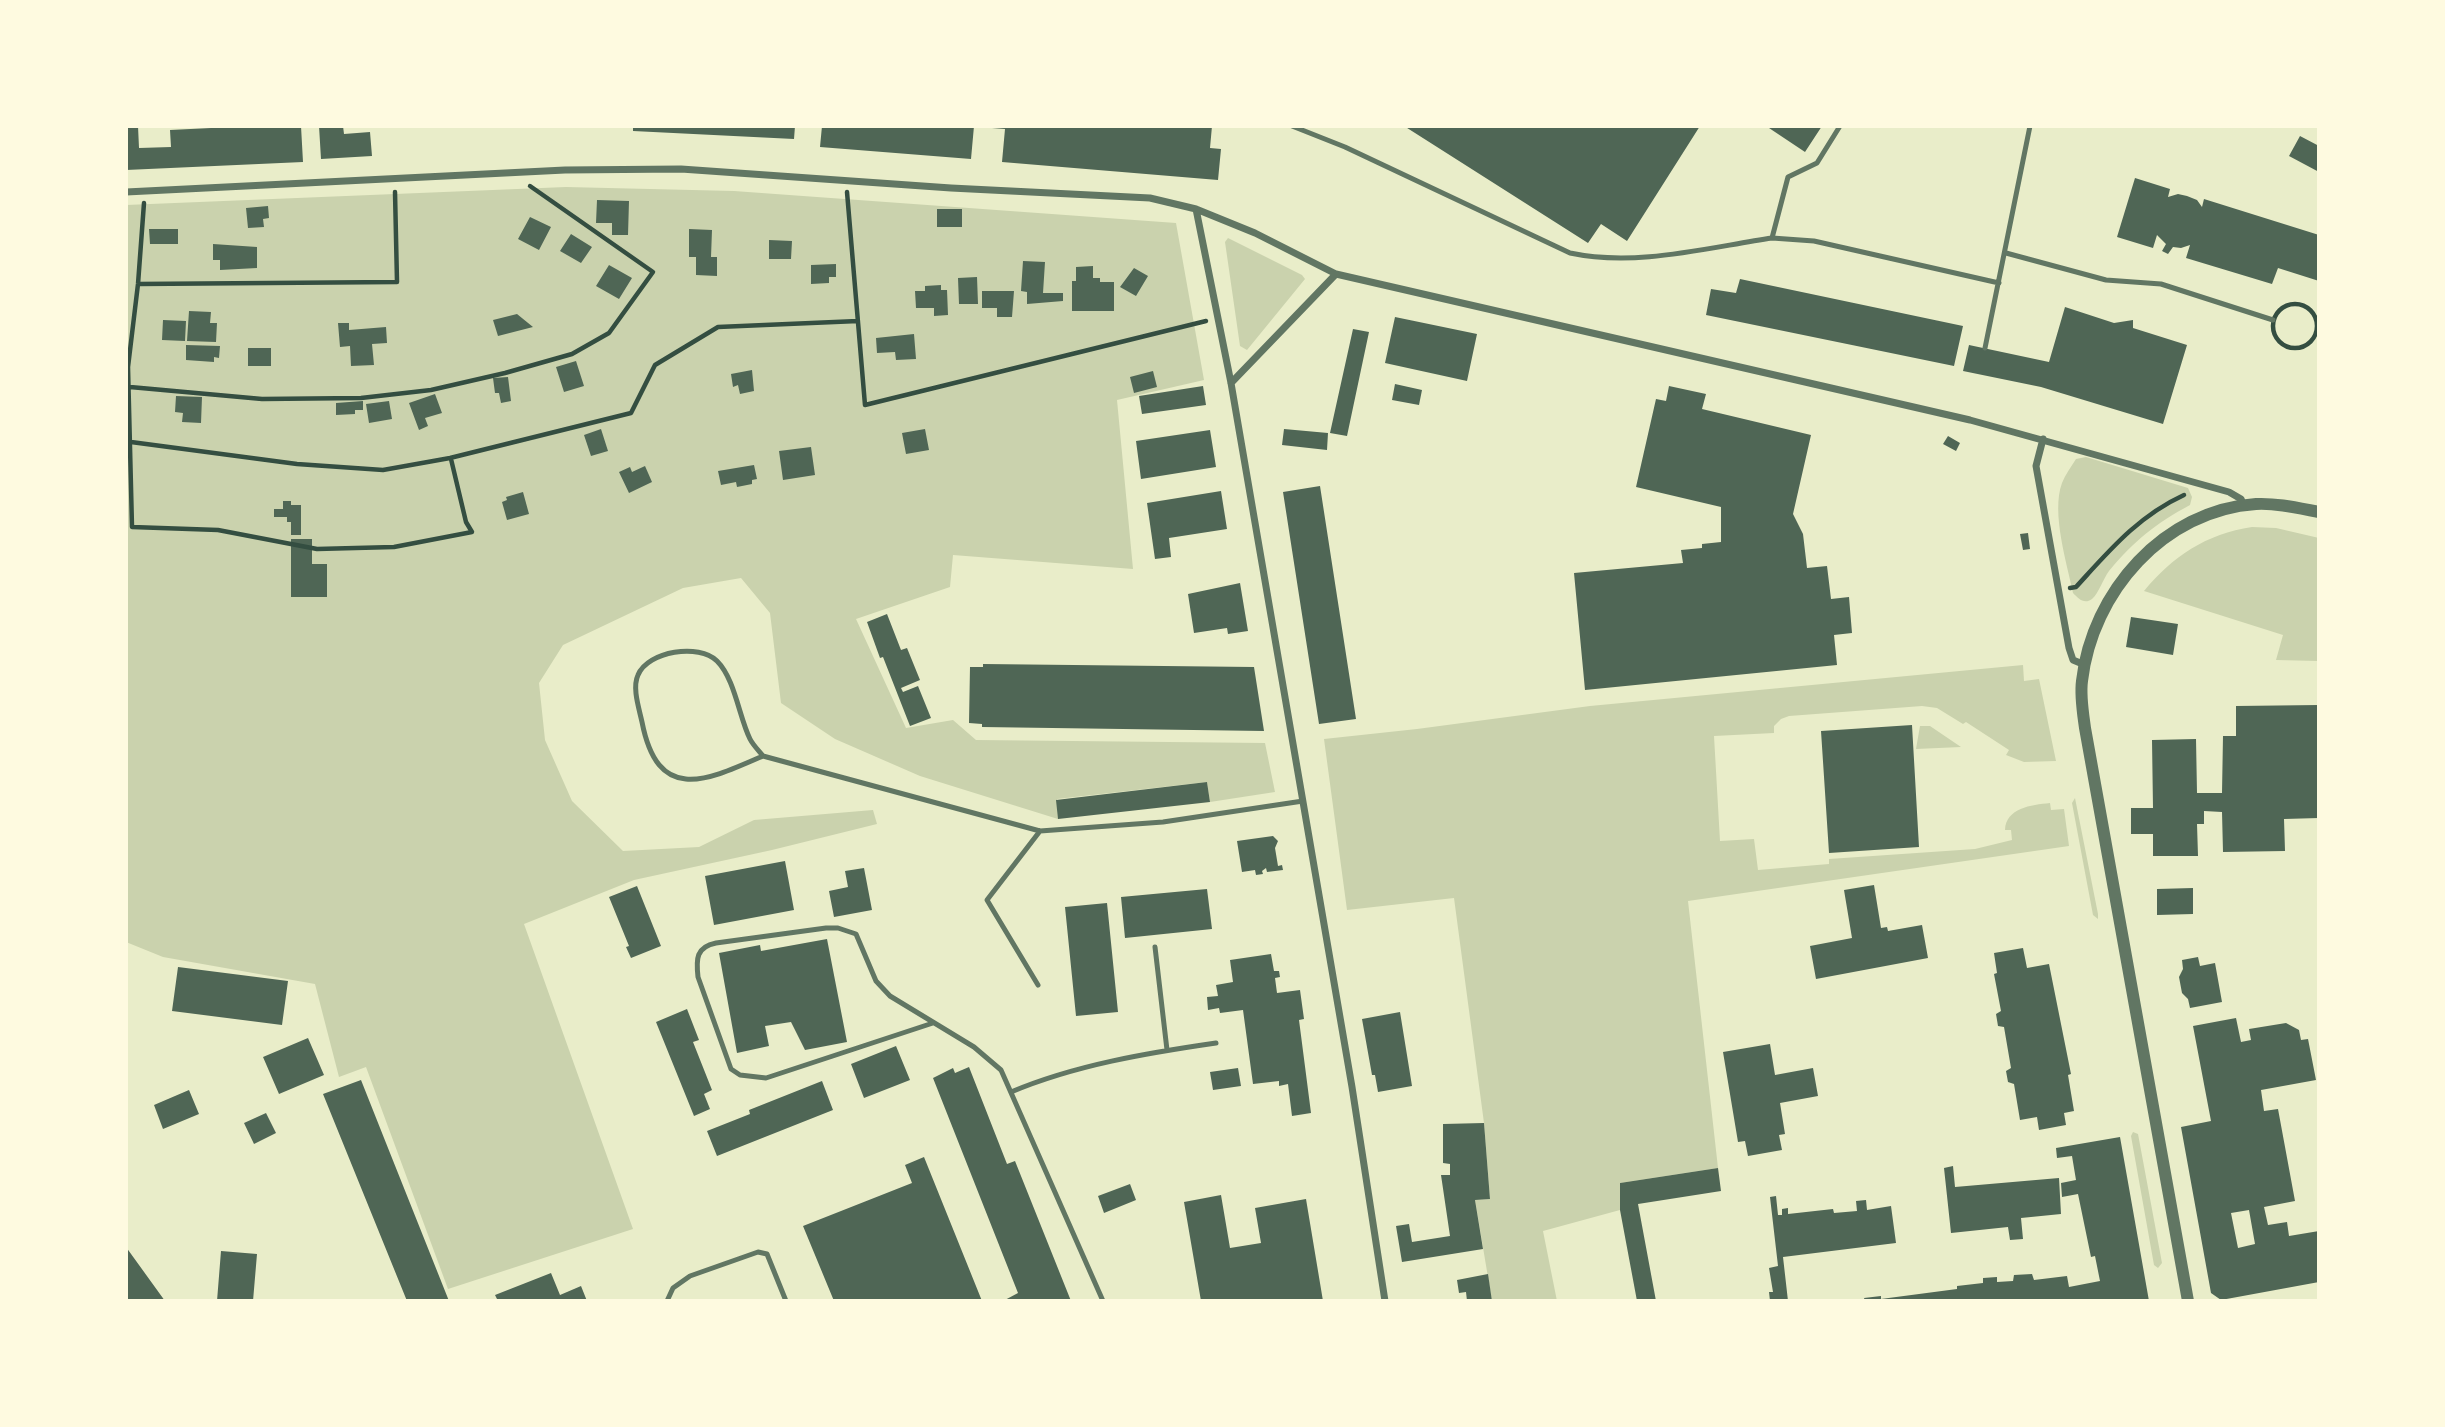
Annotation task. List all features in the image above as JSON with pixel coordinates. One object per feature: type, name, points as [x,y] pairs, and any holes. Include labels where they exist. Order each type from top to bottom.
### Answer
[{"type":"street","points":[[126,192],[565,170],[681,169],[1150,198],[1196,209],[1255,233],[1336,274],[1970,419],[2236,495],[2244,506]]},
{"type":"street","points":[[1196,209],[1231,383],[1385,1301]]},
{"type":"street","points":[[1231,383],[1336,274]]},
{"type":"street","points":[[2043,439],[2036,466],[2058,590],[2070,654],[2077,663],[2085,665]]},
{"type":"street","points":[[2188,1301],[2085,728],[2082,683],[2085,665],[2105,609],[2129,571],[2171,534],[2222,510],[2244,506],[2275,505],[2319,512]]},
{"type":"lane","points":[[1292,126],[1345,147],[1570,253],[1608,259],[1633,258],[1772,238],[1814,241],[1999,282]]},
{"type":"lane","points":[[1772,238],[1788,177],[1817,163],[1840,126]]},
{"type":"lane","points":[[1985,348],[2030,126]]},
{"type":"lane","points":[[2006,253],[2106,279],[2161,284],[2273,320]]},
{"type":"lane","points":[[763,757],[751,740],[725,672],[706,652],[681,650],[643,666],[637,676],[636,691],[646,742],[670,775],[682,779],[718,776],[763,757],[1040,831],[1163,822],[1303,801]]},
{"type":"lane","points":[[1038,985],[987,900],[1040,831]]},
{"type":"lane","points":[[933,1023],[765,1078],[740,1076],[731,1069],[698,977],[696,964],[699,952],[705,945],[826,928],[856,934],[876,981],[890,996],[974,1047],[1001,1070],[1103,1301]]},
{"type":"lane","points":[[1155,947],[1167,1050]]},
{"type":"lane","points":[[1011,1092],[1049,1076],[1216,1042]]},
{"type":"lane","points":[[667,1301],[673,1288],[690,1276],[750,1254],[767,1254],[786,1301]]},
{"type":"path","points":[[130,387],[262,399],[361,398],[431,390],[572,354],[609,333],[653,272],[512,173]]},
{"type":"path","points":[[138,284],[397,282],[395,180]]},
{"type":"path","points":[[846,181],[865,405],[1217,318]]},
{"type":"path","points":[[145,191],[138,284],[127,367],[130,387],[132,527],[218,530],[317,549],[394,547],[472,532],[466,522],[450,458]]},
{"type":"path","points":[[2296,304],[2309,309],[2314,315],[2317,329],[2315,336],[2305,346],[2284,346],[2274,335],[2273,320],[2282,308],[2296,304]]},
{"type":"path","points":[[131,442],[298,464],[383,470],[450,458],[631,413],[655,365],[718,327],[858,321]]},
{"type":"path","points":[[2058,590],[2076,587],[2128,530],[2155,510],[2192,491],[2194,482]]},
{"type":"green space","points":[[566,187],[734,191],[1176,223],[1204,380],[1117,400],[1133,569],[953,555],[950,587],[856,619],[906,728],[953,720],[976,740],[1265,743],[1275,792],[1210,802],[1207,782],[1057,799],[1058,819],[920,776],[835,739],[781,703],[770,613],[741,578],[683,588],[563,645],[539,683],[545,740],[572,801],[623,851],[699,847],[754,820],[873,810],[877,824],[634,880],[524,924],[633,1229],[448,1289],[366,1067],[339,1077],[315,984],[163,957],[126,942],[126,205]]},
{"type":"green space","points":[[1228,238],[1302,275],[1305,279],[1247,350],[1240,346],[1225,242]]},
{"type":"green space","points":[[2086,457],[2188,488],[2192,497],[2190,505],[2156,526],[2127,551],[2109,571],[2092,599],[2086,601],[2073,593],[2061,538],[2058,509],[2065,477],[2076,459]]},
{"type":"green space","points":[[2252,527],[2276,528],[2319,538],[2319,661],[2276,660],[2283,635],[2144,591],[2179,557],[2205,541]]},
{"type":"green space","points":[[2023,665],[2024,681],[2039,679],[2056,761],[2024,762],[2006,755],[2009,750],[1966,722],[1963,724],[1937,708],[1922,706],[1789,716],[1774,726],[1774,733],[1714,736],[1720,841],[1754,839],[1758,870],[1829,864],[1829,859],[1975,849],[2012,840],[2011,830],[2005,830],[2006,823],[2015,812],[2050,803],[2051,810],[2064,809],[2069,846],[1688,901],[1718,1168],[1620,1183],[1620,1210],[1543,1231],[1557,1301],[1492,1301],[1475,1200],[1490,1199],[1484,1123],[1454,898],[1347,910],[1324,739],[1590,706]]},
{"type":"green space","points":[[1920,726],[1930,726],[1961,747],[1916,749]]},
{"type":"green space","points":[[2075,798],[2098,919],[2093,915],[2072,803]]},
{"type":"green space","points":[[2133,1132],[2138,1134],[2162,1263],[2158,1268],[2154,1265],[2131,1136]]},
{"type":"building","points":[[126,126],[138,126],[139,148],[171,147],[170,130],[211,126],[301,126],[303,162],[126,170]]},
{"type":"building","points":[[319,126],[343,126],[344,134],[370,132],[372,156],[321,159]]},
{"type":"building","points":[[633,126],[795,126],[794,139],[633,131]]},
{"type":"building","points":[[822,126],[974,126],[971,159],[820,147]]},
{"type":"building","points":[[992,126],[1212,126],[1210,148],[1221,149],[1218,180],[1002,162],[1005,129]]},
{"type":"building","points":[[1404,126],[1700,126],[1627,241],[1601,224],[1588,243]]},
{"type":"building","points":[[1766,126],[1822,126],[1805,152]]},
{"type":"building","points":[[2300,136],[2319,146],[2319,172],[2289,156]]},
{"type":"building","points":[[2135,178],[2170,189],[2168,197],[2178,194],[2187,196],[2197,200],[2202,207],[2204,199],[2319,235],[2319,281],[2278,268],[2272,284],[2186,258],[2190,245],[2173,247],[2168,254],[2162,251],[2166,244],[2157,235],[2153,248],[2117,237]]},
{"type":"building","points":[[597,200],[629,201],[628,235],[612,235],[612,223],[596,223]]},
{"type":"building","points":[[268,206],[269,218],[263,219],[264,227],[248,228],[246,208]]},
{"type":"building","points":[[937,209],[962,209],[962,227],[937,227]]},
{"type":"building","points":[[530,217],[551,227],[539,250],[518,239]]},
{"type":"building","points":[[149,229],[178,229],[178,244],[150,244]]},
{"type":"building","points":[[689,229],[712,230],[711,257],[717,257],[717,276],[696,275],[696,257],[689,257]]},
{"type":"building","points":[[571,234],[592,247],[581,263],[560,251]]},
{"type":"building","points":[[769,240],[792,241],[791,259],[769,259]]},
{"type":"building","points":[[213,244],[257,247],[257,268],[220,270],[220,260],[213,260]]},
{"type":"building","points":[[1023,261],[1045,262],[1043,293],[1063,293],[1063,301],[1027,304],[1027,292],[1021,291]]},
{"type":"building","points":[[836,264],[836,277],[829,277],[829,283],[811,284],[811,265]]},
{"type":"building","points":[[609,265],[632,278],[619,299],[596,286]]},
{"type":"building","points":[[1093,266],[1093,278],[1100,278],[1100,282],[1114,282],[1114,311],[1072,311],[1072,281],[1076,281],[1076,267]]},
{"type":"building","points":[[1134,268],[1148,276],[1136,296],[1120,287]]},
{"type":"building","points":[[977,277],[978,304],[959,304],[958,278]]},
{"type":"building","points":[[1740,279],[1963,326],[1954,366],[1706,315],[1711,289],[1736,293]]},
{"type":"building","points":[[941,285],[941,290],[947,290],[948,315],[934,316],[934,308],[916,308],[915,291],[925,291],[925,286]]},
{"type":"building","points":[[982,291],[1014,291],[1012,317],[997,317],[997,308],[982,308]]},
{"type":"building","points":[[2065,307],[2114,323],[2133,320],[2133,328],[2187,345],[2163,424],[2041,387],[1963,371],[1969,345],[2049,362]]},
{"type":"building","points":[[189,311],[211,312],[210,323],[217,323],[216,342],[187,341]]},
{"type":"building","points":[[517,314],[533,327],[498,336],[493,320]]},
{"type":"building","points":[[1395,317],[1477,334],[1467,381],[1385,363]]},
{"type":"building","points":[[163,320],[186,321],[185,341],[162,340]]},
{"type":"building","points":[[338,323],[349,323],[349,330],[386,327],[387,343],[372,344],[374,365],[351,366],[350,346],[340,347]]},
{"type":"building","points":[[1353,329],[1369,332],[1347,436],[1330,433]]},
{"type":"building","points":[[914,334],[916,359],[896,360],[895,352],[877,353],[876,338]]},
{"type":"building","points":[[186,345],[220,346],[219,358],[214,357],[214,362],[186,360]]},
{"type":"building","points":[[248,348],[271,348],[271,366],[248,366]]},
{"type":"building","points":[[576,361],[584,386],[564,392],[556,367]]},
{"type":"building","points":[[752,370],[754,391],[740,394],[738,385],[733,387],[731,374]]},
{"type":"building","points":[[1153,371],[1157,387],[1134,393],[1130,377]]},
{"type":"building","points":[[508,377],[511,401],[501,403],[499,393],[495,393],[493,378]]},
{"type":"building","points":[[1395,384],[1422,390],[1419,405],[1392,400]]},
{"type":"building","points":[[1203,386],[1206,405],[1142,414],[1139,396]]},
{"type":"building","points":[[1669,386],[1706,394],[1702,409],[1811,435],[1793,514],[1803,534],[1807,568],[1827,566],[1831,599],[1849,597],[1852,633],[1834,635],[1837,665],[1585,690],[1574,573],[1683,563],[1681,550],[1702,548],[1702,544],[1721,542],[1721,507],[1636,487],[1656,399],[1666,401]]},
{"type":"building","points":[[435,394],[442,413],[425,418],[428,426],[419,430],[409,403]]},
{"type":"building","points":[[176,396],[202,397],[201,423],[182,422],[183,413],[175,412]]},
{"type":"building","points":[[363,401],[363,410],[355,410],[355,414],[336,415],[336,403]]},
{"type":"building","points":[[389,401],[392,419],[369,423],[366,404]]},
{"type":"building","points":[[601,429],[608,451],[591,456],[584,435]]},
{"type":"building","points":[[925,429],[929,450],[906,454],[902,433]]},
{"type":"building","points":[[1284,429],[1328,433],[1327,450],[1282,445]]},
{"type":"building","points":[[1210,430],[1216,467],[1141,479],[1136,441]]},
{"type":"building","points":[[1948,436],[1960,443],[1956,451],[1943,444]]},
{"type":"building","points":[[811,447],[815,475],[783,480],[779,451]]},
{"type":"building","points":[[754,465],[757,479],[752,480],[752,484],[737,487],[736,482],[721,485],[718,471]]},
{"type":"building","points":[[645,466],[652,482],[629,493],[619,472],[630,467],[632,472]]},
{"type":"building","points":[[1320,486],[1356,719],[1319,724],[1283,492]]},
{"type":"building","points":[[1221,491],[1227,529],[1169,538],[1171,557],[1155,559],[1147,503]]},
{"type":"building","points":[[523,492],[529,514],[507,520],[502,502],[507,500],[506,497]]},
{"type":"building","points":[[283,501],[291,501],[291,505],[301,505],[301,535],[291,535],[291,522],[287,522],[287,517],[274,517],[274,509],[283,509]]},
{"type":"building","points":[[2028,533],[2030,549],[2023,550],[2020,534]]},
{"type":"building","points":[[291,539],[312,539],[312,564],[327,564],[327,597],[291,597]]},
{"type":"building","points":[[1240,583],[1248,631],[1228,634],[1227,628],[1194,633],[1188,594]]},
{"type":"building","points":[[887,614],[901,650],[907,648],[920,680],[901,688],[903,692],[918,686],[931,718],[910,726],[867,622]]},
{"type":"building","points":[[2131,617],[2178,624],[2173,655],[2126,647]]},
{"type":"building","points":[[983,664],[1254,667],[1264,731],[982,727],[982,724],[969,723],[970,667],[983,667]]},
{"type":"building","points":[[2319,705],[2319,818],[2284,819],[2285,851],[2223,852],[2222,812],[2204,811],[2204,824],[2197,824],[2198,856],[2153,856],[2153,834],[2131,834],[2131,808],[2153,808],[2152,740],[2196,739],[2197,793],[2222,793],[2223,736],[2236,736],[2236,706]]},
{"type":"building","points":[[1912,725],[1919,847],[1829,853],[1821,731]]},
{"type":"building","points":[[1207,782],[1210,802],[1058,819],[1056,800]]},
{"type":"building","points":[[1273,836],[1278,841],[1275,848],[1278,866],[1282,865],[1283,870],[1267,872],[1266,868],[1262,871],[1263,874],[1256,875],[1255,870],[1242,872],[1237,841]]},
{"type":"building","points":[[785,861],[794,910],[714,925],[705,876]]},
{"type":"building","points":[[864,868],[872,910],[834,917],[829,891],[848,887],[845,871]]},
{"type":"building","points":[[1874,885],[1881,928],[1887,927],[1888,931],[1922,925],[1928,958],[1816,979],[1810,946],[1852,938],[1844,890]]},
{"type":"building","points":[[637,886],[661,946],[631,958],[626,947],[629,946],[609,897]]},
{"type":"building","points":[[2193,888],[2193,914],[2157,915],[2157,889]]},
{"type":"building","points":[[1207,889],[1212,929],[1125,938],[1121,897]]},
{"type":"building","points":[[1107,903],[1118,1012],[1076,1016],[1065,907]]},
{"type":"building","points":[[827,939],[847,1042],[805,1050],[791,1022],[765,1026],[769,1046],[737,1053],[719,953],[760,945],[761,951]]},
{"type":"building","points":[[2023,948],[2027,968],[2049,964],[2071,1074],[2068,1075],[2074,1111],[2064,1113],[2066,1125],[2039,1130],[2037,1117],[2020,1120],[2014,1084],[2008,1082],[2006,1071],[2011,1068],[2004,1027],[1998,1026],[1996,1014],[2001,1011],[1994,974],[1997,973],[1994,953]]},
{"type":"building","points":[[1271,954],[1274,971],[1279,971],[1280,977],[1275,978],[1277,993],[1300,990],[1304,1019],[1299,1020],[1311,1113],[1292,1116],[1288,1084],[1279,1086],[1279,1081],[1253,1084],[1243,1010],[1220,1013],[1219,1008],[1208,1010],[1207,997],[1218,996],[1216,985],[1233,982],[1230,960]]},
{"type":"building","points":[[2198,957],[2200,966],[2215,963],[2222,1002],[2190,1008],[2188,999],[2182,993],[2179,977],[2183,969],[2182,960]]},
{"type":"building","points":[[178,967],[288,981],[282,1025],[172,1011]]},
{"type":"building","points":[[687,1009],[699,1040],[693,1042],[712,1090],[704,1094],[710,1109],[694,1116],[656,1022]]},
{"type":"building","points":[[1400,1012],[1412,1086],[1378,1092],[1375,1075],[1372,1075],[1362,1019]]},
{"type":"building","points":[[2236,1018],[2241,1042],[2251,1040],[2249,1029],[2286,1023],[2299,1030],[2301,1040],[2308,1039],[2316,1080],[2261,1090],[2264,1111],[2278,1109],[2295,1201],[2264,1207],[2268,1225],[2287,1222],[2289,1236],[2319,1231],[2319,1282],[2221,1300],[2211,1293],[2181,1127],[2211,1121],[2193,1026]],"holes":[[[2249,1210],[2255,1244],[2238,1248],[2231,1213]]]},
{"type":"building","points":[[308,1038],[324,1075],[279,1094],[263,1057]]},
{"type":"building","points":[[1770,1044],[1775,1075],[1813,1068],[1818,1096],[1780,1103],[1785,1134],[1779,1135],[1782,1150],[1748,1156],[1745,1141],[1738,1142],[1723,1052]]},
{"type":"building","points":[[896,1046],[910,1080],[864,1098],[851,1064]]},
{"type":"building","points":[[969,1067],[1007,1164],[1015,1161],[1071,1301],[1003,1301],[1018,1293],[933,1078],[953,1068],[955,1073]]},
{"type":"building","points":[[1238,1068],[1241,1086],[1213,1090],[1210,1072]]},
{"type":"building","points":[[361,1080],[449,1301],[407,1301],[323,1094]]},
{"type":"building","points":[[822,1081],[833,1110],[717,1156],[707,1131],[750,1114],[749,1110]]},
{"type":"building","points":[[189,1090],[199,1114],[163,1129],[154,1105]]},
{"type":"building","points":[[266,1113],[276,1133],[254,1144],[244,1123]]},
{"type":"building","points":[[1484,1123],[1490,1199],[1475,1200],[1483,1249],[1402,1262],[1396,1226],[1409,1224],[1412,1242],[1450,1236],[1441,1175],[1450,1175],[1450,1164],[1443,1163],[1443,1124]]},
{"type":"building","points":[[2120,1137],[2149,1301],[1865,1301],[1864,1298],[1881,1296],[1881,1299],[1957,1289],[1957,1286],[1983,1283],[1983,1278],[1997,1277],[1997,1282],[2013,1281],[2014,1275],[2032,1274],[2034,1280],[2067,1276],[2069,1287],[2100,1281],[2095,1256],[2091,1257],[2078,1194],[2062,1197],[2061,1183],[2076,1180],[2072,1156],[2057,1158],[2056,1148]]},
{"type":"building","points":[[924,1157],[982,1301],[834,1301],[803,1226],[912,1183],[905,1165]]},
{"type":"building","points":[[1953,1166],[1955,1187],[2059,1178],[2061,1214],[2021,1218],[2023,1239],[2010,1240],[2008,1227],[1951,1233],[1944,1168]]},
{"type":"building","points":[[1718,1168],[1721,1191],[1638,1204],[1656,1301],[1637,1301],[1620,1210],[1620,1183]]},
{"type":"building","points":[[1130,1184],[1136,1200],[1104,1213],[1098,1196]]},
{"type":"building","points":[[1221,1195],[1230,1248],[1261,1243],[1255,1208],[1306,1199],[1323,1301],[1201,1301],[1184,1202]]},
{"type":"building","points":[[1776,1196],[1778,1215],[1782,1215],[1782,1209],[1788,1208],[1788,1214],[1833,1209],[1834,1213],[1857,1211],[1856,1201],[1866,1200],[1867,1210],[1891,1206],[1896,1243],[1783,1257],[1788,1301],[1770,1301],[1769,1292],[1773,1292],[1769,1268],[1778,1266],[1770,1197]]},
{"type":"building","points":[[126,1247],[165,1301],[126,1301]]},
{"type":"building","points":[[221,1251],[257,1254],[253,1301],[217,1301]]},
{"type":"building","points":[[551,1273],[560,1295],[581,1286],[587,1301],[498,1301],[495,1295]]},
{"type":"building","points":[[1488,1274],[1492,1301],[1467,1301],[1466,1292],[1459,1293],[1457,1280]]}]
